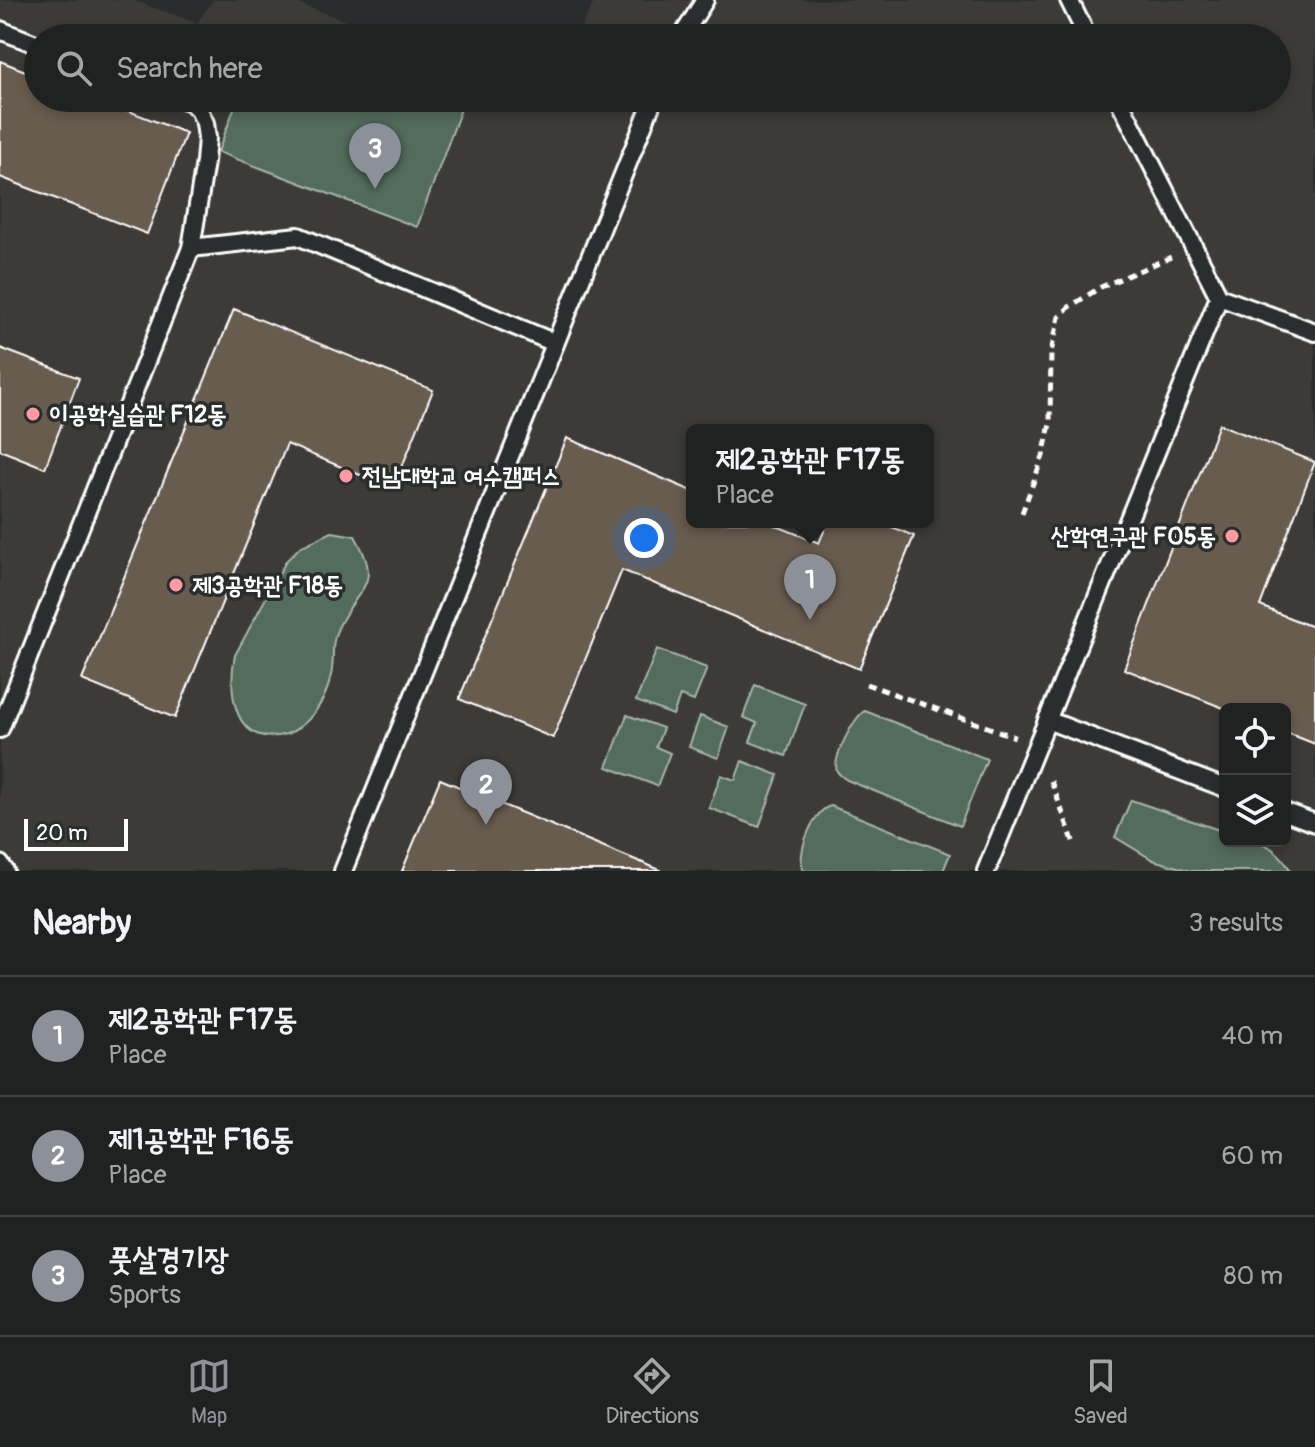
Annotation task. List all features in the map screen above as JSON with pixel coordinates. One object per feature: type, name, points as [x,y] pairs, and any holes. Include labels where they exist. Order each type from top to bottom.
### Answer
[{"type":"lane","points":[[690,24],[705,0]]},
{"type":"lane","points":[[1069,0],[1081,24]]},
{"type":"lane","points":[[0,30],[24,39]]},
{"type":"lane","points":[[0,729],[191,248],[207,138],[200,112]]},
{"type":"lane","points":[[343,871],[648,112]]},
{"type":"lane","points":[[1125,112],[1219,297],[1315,332]]},
{"type":"lane","points":[[191,248],[298,236],[555,343]]},
{"type":"lane","points":[[986,871],[1219,297]]},
{"type":"lane","points":[[1047,720],[1219,786]]},
{"type":"lane","points":[[1291,814],[1315,823]]},
{"type":"lane","points":[[0,864],[5,871]]},
{"type":"path","points":[[1022,513],[1043,456],[1050,424],[1051,352],[1059,317],[1101,287],[1194,248]]},
{"type":"path","points":[[866,684],[1037,745]]},
{"type":"path","points":[[1055,792],[1075,846]]},
{"type":"shaded area","name":"전남대학교 여수캠퍼스","points":[[0,0],[132,0],[197,23],[213,0],[288,0],[354,24],[24,24],[24,112],[1291,112],[1291,24],[583,24],[595,0],[1315,0],[1315,871],[0,871]]},
{"type":"green space","points":[[233,112],[460,112],[417,227],[218,152]]},
{"type":"green space","points":[[332,532],[355,536],[367,566],[365,585],[336,634],[330,681],[317,709],[306,722],[291,732],[263,736],[251,731],[242,722],[237,710],[232,682],[235,655],[286,561],[300,547]]},
{"type":"green space","points":[[657,649],[707,668],[694,701],[680,696],[673,715],[636,701]]},
{"type":"green space","points":[[755,685],[805,704],[786,756],[750,742],[757,723],[743,717]]},
{"type":"green space","points":[[865,711],[987,759],[960,826],[839,774],[836,765],[845,738]]},
{"type":"green space","points":[[627,715],[663,728],[656,747],[670,753],[657,786],[607,767]]},
{"type":"green space","points":[[700,716],[729,727],[718,758],[689,747]]},
{"type":"green space","points":[[742,761],[778,775],[759,827],[709,808],[721,775],[735,780]]},
{"type":"green space","points":[[1131,800],[1219,830],[1219,847],[1269,847],[1278,853],[1291,871],[1191,871],[1153,860],[1115,837]]},
{"type":"green space","points":[[831,806],[950,854],[943,871],[804,871],[802,855],[807,834],[818,815]]},
{"type":"building","points":[[0,61],[24,70],[24,112],[131,112],[186,133],[147,234],[0,177]]},
{"type":"building","name":"제3공학관 F18동","points":[[234,309],[433,390],[393,489],[287,444],[175,718],[82,680]]},
{"type":"building","name":"이공학실습관 F12동","points":[[0,348],[79,378],[45,468],[0,450]]},
{"type":"building","name":"산학연구관 F05동","points":[[1219,424],[1315,462],[1260,606],[1315,628],[1315,744],[1291,734],[1291,703],[1219,703],[1219,706],[1124,669]]},
{"type":"building","points":[[567,438],[686,488],[686,528],[782,528],[819,543],[825,528],[895,528],[914,536],[859,669],[622,570],[553,738],[459,699]]},
{"type":"building","points":[[440,779],[660,870],[660,871],[402,871]]},
{"type":"place","name":"풋살경기장","points":[[375,189]]},
{"type":"place","name":"이공학실습관 F12동","points":[[33,414]]},
{"type":"place","name":"전남대학교 여수캠퍼스","points":[[346,476]]},
{"type":"place","name":"산학연구관 F05동","points":[[1232,536]]},
{"type":"place","name":"제3공학관 F18동","points":[[176,585]]},
{"type":"place","name":"제2공학관 F17동","points":[[810,620]]},
{"type":"place","name":"제1공학관 F16동","points":[[486,825]]}]
